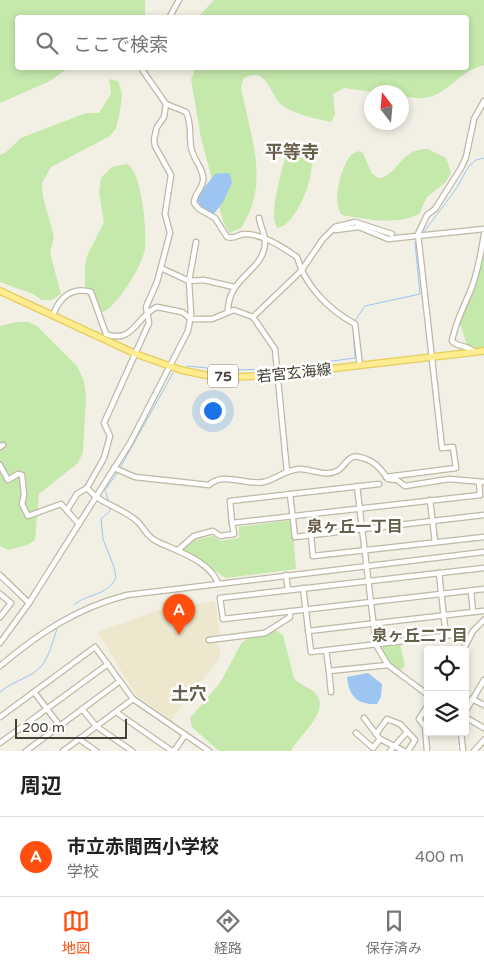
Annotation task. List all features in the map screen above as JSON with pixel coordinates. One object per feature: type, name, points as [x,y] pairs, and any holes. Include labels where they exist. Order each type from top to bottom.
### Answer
[{"type":"main road","name":"若宮玄海線","points":[[0,291],[136,354],[170,366],[216,376],[277,375],[484,351]]},
{"type":"street","points":[[170,15],[179,0]]},
{"type":"street","points":[[143,70],[166,104],[186,112],[188,117],[191,127],[191,149],[203,175],[203,183],[194,197],[194,203],[215,218],[227,236],[235,238],[247,234],[277,243],[297,257],[301,270],[322,301],[355,324],[360,366]]},
{"type":"street","points":[[386,477],[456,468],[453,447],[442,448],[418,237],[427,215],[435,209],[461,168],[468,150],[474,119],[484,101]]},
{"type":"street","points":[[67,510],[77,494],[87,488],[104,458],[110,438],[104,423],[150,323],[146,312],[148,299],[157,282],[170,233],[165,205],[171,175],[155,146],[154,139],[157,126],[164,116],[166,104]]},
{"type":"street","points":[[228,312],[229,301],[234,287],[243,275],[261,260],[265,240],[259,218]]},
{"type":"street","points":[[253,317],[301,270],[329,232],[341,224],[355,222],[392,234]]},
{"type":"street","points":[[329,232],[352,226],[359,227],[388,240],[484,229]]},
{"type":"street","points":[[474,352],[466,346],[455,344],[452,341],[463,303],[471,289],[484,234]]},
{"type":"street","points":[[1,639],[29,603],[96,498],[188,331],[191,319],[189,281],[196,242]]},
{"type":"street","points":[[161,268],[189,281],[204,280],[234,287]]},
{"type":"street","points":[[53,315],[62,299],[69,293],[84,289],[91,292],[101,324],[106,334],[111,336],[130,333],[146,312],[157,307],[182,312],[191,319],[212,319],[228,312],[239,310],[253,317],[273,344],[287,472]]},
{"type":"street","points":[[114,468],[134,478],[203,485],[224,479],[264,482],[287,472],[300,469],[330,473],[338,470],[351,458],[358,456],[379,466],[386,477],[397,480],[405,486],[449,479],[482,483],[480,495],[232,523]]},
{"type":"street","points":[[0,465],[8,480],[18,474],[22,475],[24,494],[22,504],[28,516],[59,504],[79,524]]},
{"type":"street","points":[[178,550],[194,536],[212,531],[220,536],[234,534],[230,501],[379,484]]},
{"type":"street","points":[[357,486],[376,645],[388,665],[424,692]]},
{"type":"street","points":[[87,488],[96,498],[136,520],[154,540],[178,550],[212,572],[218,583]]},
{"type":"street","points":[[290,494],[295,537],[484,516]]},
{"type":"street","points":[[430,500],[435,542]]},
{"type":"street","points":[[311,535],[313,556],[484,537]]},
{"type":"street","points":[[0,666],[48,628],[98,604],[146,591],[484,552]]},
{"type":"street","points":[[484,568],[220,598],[223,619],[484,589]]},
{"type":"street","points":[[439,573],[446,636]]},
{"type":"street","points":[[286,575],[288,590]]},
{"type":"street","points":[[0,576],[29,603]]},
{"type":"street","points":[[303,588],[311,652],[461,634]]},
{"type":"street","points":[[471,591],[473,612]]},
{"type":"street","points":[[0,594],[11,603],[0,617]]},
{"type":"street","points":[[209,640],[265,633],[290,617],[290,611]]},
{"type":"street","points":[[308,631],[483,611]]},
{"type":"street","points":[[464,646],[483,624]]},
{"type":"street","points":[[0,717],[95,647],[133,699],[209,751]]},
{"type":"street","points":[[326,650],[331,692]]},
{"type":"street","points":[[0,743],[108,664]]},
{"type":"street","points":[[329,672],[388,665]]},
{"type":"street","points":[[469,705],[484,680]]},
{"type":"street","points":[[29,750],[120,681]]},
{"type":"street","points":[[34,692],[60,726]]},
{"type":"street","points":[[63,751],[133,699]]},
{"type":"street","points":[[472,699],[484,705]]},
{"type":"street","points":[[82,709],[96,726],[132,751]]},
{"type":"street","points":[[424,711],[419,719],[424,725]]},
{"type":"street","points":[[116,712],[173,751],[186,735]]},
{"type":"street","points":[[364,718],[380,739],[404,751]]},
{"type":"street","points":[[376,734],[387,719],[400,724],[415,740],[408,751]]},
{"type":"street","points":[[469,719],[484,728]]},
{"type":"street","points":[[390,751],[407,732]]},
{"type":"street","points":[[356,733],[373,748],[380,739]]},
{"type":"street","points":[[426,736],[427,751]]},
{"type":"street","points":[[461,736],[463,751]]},
{"type":"street","points":[[79,739],[96,751]]},
{"type":"street","points":[[474,751],[484,740]]},
{"type":"shaded area","points":[[215,601],[221,640],[218,644],[221,656],[171,720],[136,695],[98,632],[156,611]]},
{"type":"green space","points":[[0,0],[145,0],[145,15],[15,15],[15,70],[65,70],[50,81],[0,103]]},
{"type":"green space","points":[[214,0],[484,0],[484,65],[468,72],[443,91],[426,98],[409,97],[409,85],[364,85],[364,91],[344,88],[333,94],[335,114],[331,122],[300,114],[283,106],[267,83],[258,75],[244,78],[241,87],[253,141],[257,177],[250,211],[241,228],[229,233],[223,221],[201,138],[191,79],[195,70],[469,70],[469,15],[200,15]]},
{"type":"green space","points":[[109,79],[118,81],[122,94],[116,128],[110,136],[51,167],[42,183],[43,197],[54,237],[50,253],[61,294],[52,300],[42,300],[33,294],[0,282],[0,155],[5,153],[21,138],[86,113],[99,113],[111,94]]},
{"type":"green space","points":[[306,147],[311,154],[312,165],[306,191],[294,215],[286,224],[278,228],[274,215],[285,157],[289,151]]},
{"type":"green space","points":[[428,149],[446,158],[451,172],[446,182],[427,197],[419,214],[410,218],[391,221],[342,215],[337,202],[337,193],[344,166],[352,154],[359,151],[363,153],[372,174],[378,178],[391,172],[411,153]]},
{"type":"green space","points":[[126,164],[131,168],[140,188],[144,216],[145,248],[140,264],[121,296],[100,313],[92,305],[85,287],[85,265],[87,256],[104,222],[99,193],[101,178],[112,167]]},
{"type":"green space","points":[[484,226],[484,355],[469,352],[459,320],[478,270]]},
{"type":"green space","points":[[17,322],[28,322],[37,326],[77,366],[84,381],[86,397],[83,452],[78,463],[39,494],[35,540],[27,545],[8,550],[0,546],[0,326]]},
{"type":"green space","points":[[292,520],[296,569],[226,578],[183,550],[194,540],[213,536],[220,541],[239,538],[239,527]]},
{"type":"green space","points":[[264,630],[275,630],[283,635],[294,678],[316,694],[320,701],[317,716],[291,751],[219,751],[192,727],[190,718],[220,683],[242,642]]},
{"type":"green space","points":[[400,644],[405,666],[400,671],[391,664],[380,646]]},
{"type":"water","points":[[215,174],[230,174],[232,183],[223,202],[214,214],[211,213],[200,205],[197,197]]},
{"type":"water","points":[[368,673],[382,684],[381,697],[377,704],[359,701],[352,694],[348,684],[347,677]]},
{"type":"waterway","points":[[423,233],[456,189],[469,166],[476,160],[484,158]]},
{"type":"waterway","points":[[354,322],[365,306],[420,294],[415,243],[417,240]]},
{"type":"waterway","points":[[280,368],[355,358],[353,326]]},
{"type":"waterway","points":[[187,366],[227,370],[276,369]]},
{"type":"waterway","points":[[120,468],[173,373]]},
{"type":"waterway","points":[[109,503],[105,490],[118,472]]},
{"type":"waterway","points":[[74,605],[107,589],[116,578],[114,567],[103,539],[101,519],[110,511],[110,507]]},
{"type":"waterway","points":[[0,692],[30,675],[41,666],[48,655],[57,629]]},
{"type":"place","name":"市立赤間西小学校","points":[[179,635]]},
{"type":"district","name":"平等寺","points":[[292,152]]},
{"type":"district","name":"泉ヶ丘一丁目","points":[[355,527]]},
{"type":"district","name":"泉ヶ丘二丁目","points":[[420,636]]},
{"type":"district","name":"土穴","points":[[189,694]]}]
